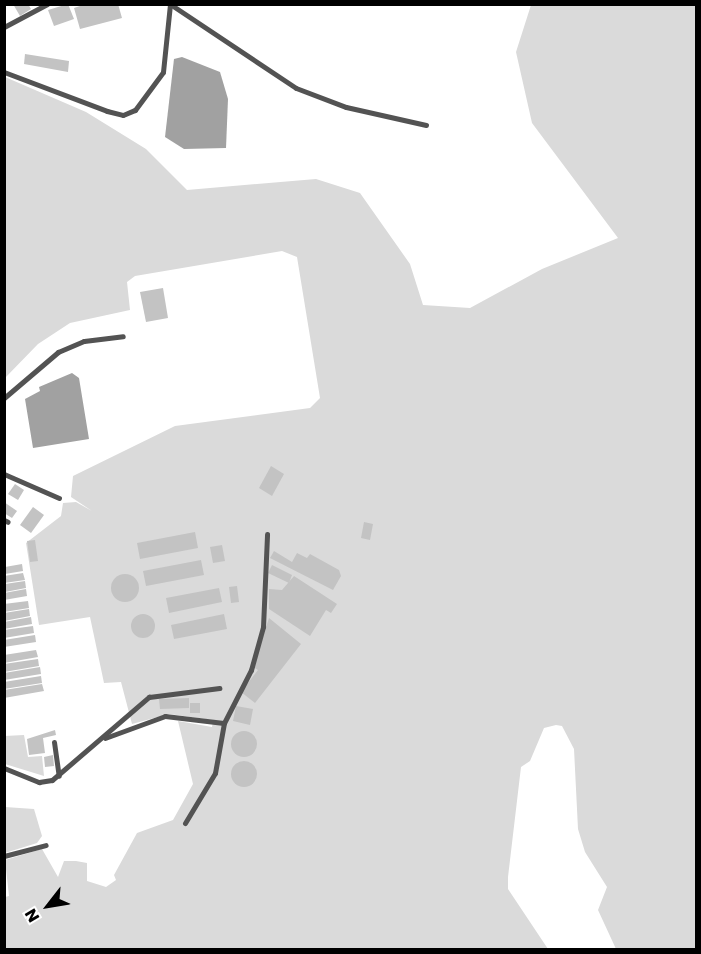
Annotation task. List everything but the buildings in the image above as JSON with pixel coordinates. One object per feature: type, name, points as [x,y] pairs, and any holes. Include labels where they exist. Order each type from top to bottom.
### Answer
[{"type":"lane","points":[[4,27],[47,4]]},
{"type":"lane","points":[[4,72],[57,96],[129,113],[151,95],[163,72],[170,4],[296,88],[346,107],[426,125]]},
{"type":"lane","points":[[4,398],[58,352],[84,341],[123,336]]},
{"type":"lane","points":[[4,474],[59,498]]},
{"type":"lane","points":[[185,823],[215,772],[224,723],[251,670],[263,627],[267,534]]},
{"type":"lane","points":[[4,768],[39,782],[59,776],[149,697],[219,688]]},
{"type":"lane","points":[[105,738],[165,716],[224,723]]},
{"type":"lane","points":[[54,742],[59,776]]},
{"type":"lane","points":[[4,856],[46,845]]},
{"type":"shaded area","points":[[531,5],[696,5],[696,949],[616,949],[598,910],[607,887],[585,852],[578,829],[574,749],[562,726],[556,725],[544,728],[530,761],[521,767],[508,877],[508,889],[548,949],[5,949],[5,897],[9,896],[5,860],[42,849],[58,877],[64,861],[87,863],[87,881],[106,887],[116,880],[114,875],[137,833],[173,820],[193,784],[178,721],[212,727],[213,720],[169,714],[132,724],[121,682],[104,683],[90,617],[39,625],[26,543],[61,516],[63,503],[76,502],[92,511],[71,497],[73,476],[175,426],[310,408],[320,398],[297,257],[282,251],[135,276],[127,282],[130,310],[70,323],[38,344],[5,378],[5,77],[86,112],[146,149],[187,190],[316,179],[360,193],[410,264],[423,305],[470,308],[542,269],[618,238],[532,123],[516,52]]},
{"type":"shaded area","points":[[182,57],[220,72],[228,99],[226,148],[184,149],[165,137],[174,59]]},
{"type":"shaded area","points":[[72,373],[79,378],[89,439],[33,448],[25,399],[40,391],[39,387]]},
{"type":"shaded area","points":[[24,735],[28,757],[42,756],[44,776],[5,764],[5,736]]},
{"type":"shaded area","points":[[5,807],[34,809],[42,836],[37,843],[5,853]]}]
